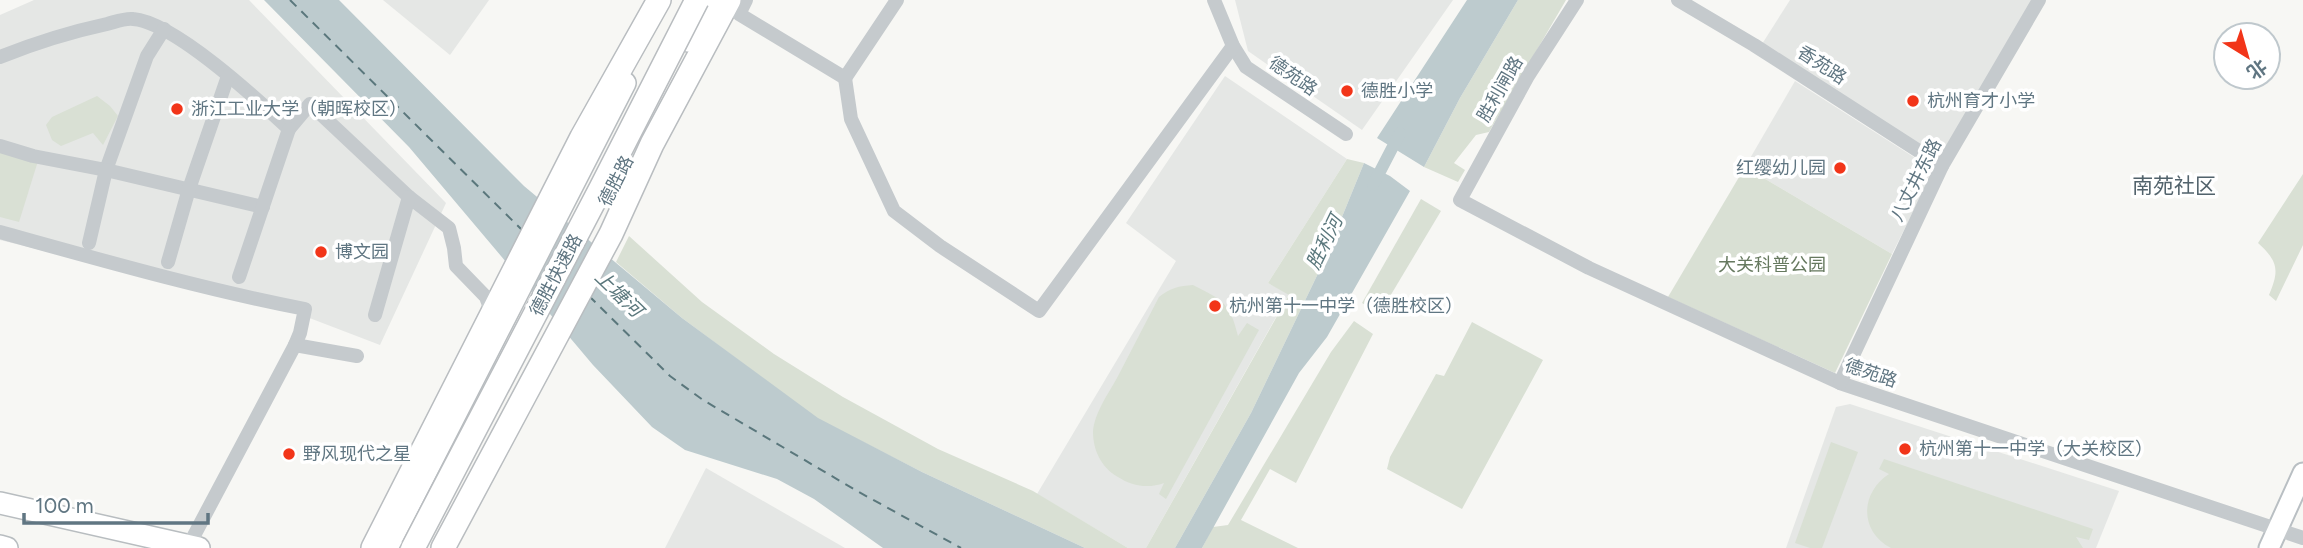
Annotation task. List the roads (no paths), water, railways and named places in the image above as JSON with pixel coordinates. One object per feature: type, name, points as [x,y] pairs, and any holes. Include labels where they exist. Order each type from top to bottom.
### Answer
[{"type":"highway","points":[[373,548],[492,313],[559,196],[607,92],[659,0]]},
{"type":"highway","name":"德胜快速路","points":[[398,548],[681,0]]},
{"type":"highway","name":"德胜快速路","points":[[413,548],[697,0]]},
{"type":"highway","points":[[443,548],[601,234],[729,0]]},
{"type":"highway","points":[[587,156],[607,92]]},
{"type":"highway","points":[[613,188],[652,144]]},
{"type":"main road","points":[[387,548],[482,364],[559,196],[587,156],[668,0]]},
{"type":"main road","name":"德胜路","points":[[424,548],[544,319],[601,234],[613,188],[710,0]]},
{"type":"main road","points":[[2288,537],[2303,473]]},
{"type":"main road","points":[[415,495],[415,506],[423,513],[435,515],[447,506]]},
{"type":"main road","points":[[0,503],[194,547]]},
{"type":"main road","points":[[2269,548],[2288,537],[2303,505]]},
{"type":"main road","points":[[0,546],[7,548]]},
{"type":"street","points":[[746,0],[739,14],[845,78]]},
{"type":"street","points":[[897,0],[845,78],[851,119],[894,211],[940,246],[1040,311],[1233,46]]},
{"type":"street","name":"德苑路","points":[[1214,0],[1245,67],[1346,134]]},
{"type":"street","name":"胜利闸路","points":[[1460,201],[1528,76],[1577,0]]},
{"type":"street","name":"香苑路","points":[[1678,0],[1755,45],[1942,166]]},
{"type":"street","name":"八丈井东路","points":[[1840,383],[1942,166],[2039,0]]},
{"type":"street","points":[[0,57],[34,43],[133,19],[164,29],[207,58],[289,129]]},
{"type":"street","points":[[89,243],[106,170],[147,55],[164,29]]},
{"type":"street","points":[[168,262],[189,189],[228,76]]},
{"type":"street","points":[[239,277],[289,129],[310,104],[409,197],[449,228],[456,266],[486,297],[492,313]]},
{"type":"street","points":[[0,146],[33,156],[106,170],[263,207]]},
{"type":"street","points":[[374,315],[409,197]]},
{"type":"street","name":"德苑路","points":[[1460,201],[1589,268],[1840,383],[2288,537]]},
{"type":"street","points":[[0,232],[127,267],[305,309],[295,345],[194,547]]},
{"type":"street","points":[[295,345],[356,356]]},
{"type":"water","name":"上塘河","points":[[264,0],[339,0],[524,186],[682,318],[818,418],[922,472],[1085,548],[883,548],[814,499],[777,479],[685,450],[652,427],[593,365],[409,147]]},
{"type":"water","points":[[1467,0],[1518,0],[1460,98],[1424,167],[1377,138]]},
{"type":"water","points":[[1364,163],[1390,176],[1410,191],[1327,337],[1299,373],[1202,548],[1175,548],[1251,413],[1324,261]]},
{"type":"waterway","name":"胜利河","points":[[1373,185],[1400,133]]},
{"type":"place","name":"德胜小学","points":[[1347,91]]},
{"type":"place","name":"杭州育才小学","points":[[1913,101]]},
{"type":"place","name":"浙江工业大学（朝晖校区）","points":[[177,109]]},
{"type":"place","name":"红缨幼儿园","points":[[1840,168]]},
{"type":"place","name":"博文园","points":[[321,252]]},
{"type":"place","name":"杭州第十一中学（德胜校区）","points":[[1215,306]]},
{"type":"place","name":"杭州第十一中学（大关校区）","points":[[1905,449]]},
{"type":"place","name":"野风现代之星","points":[[289,454]]},
{"type":"district","name":"南苑社区","points":[[2174,186]]},
{"type":"park label","name":"大关科普公园","points":[[1772,265]]}]
